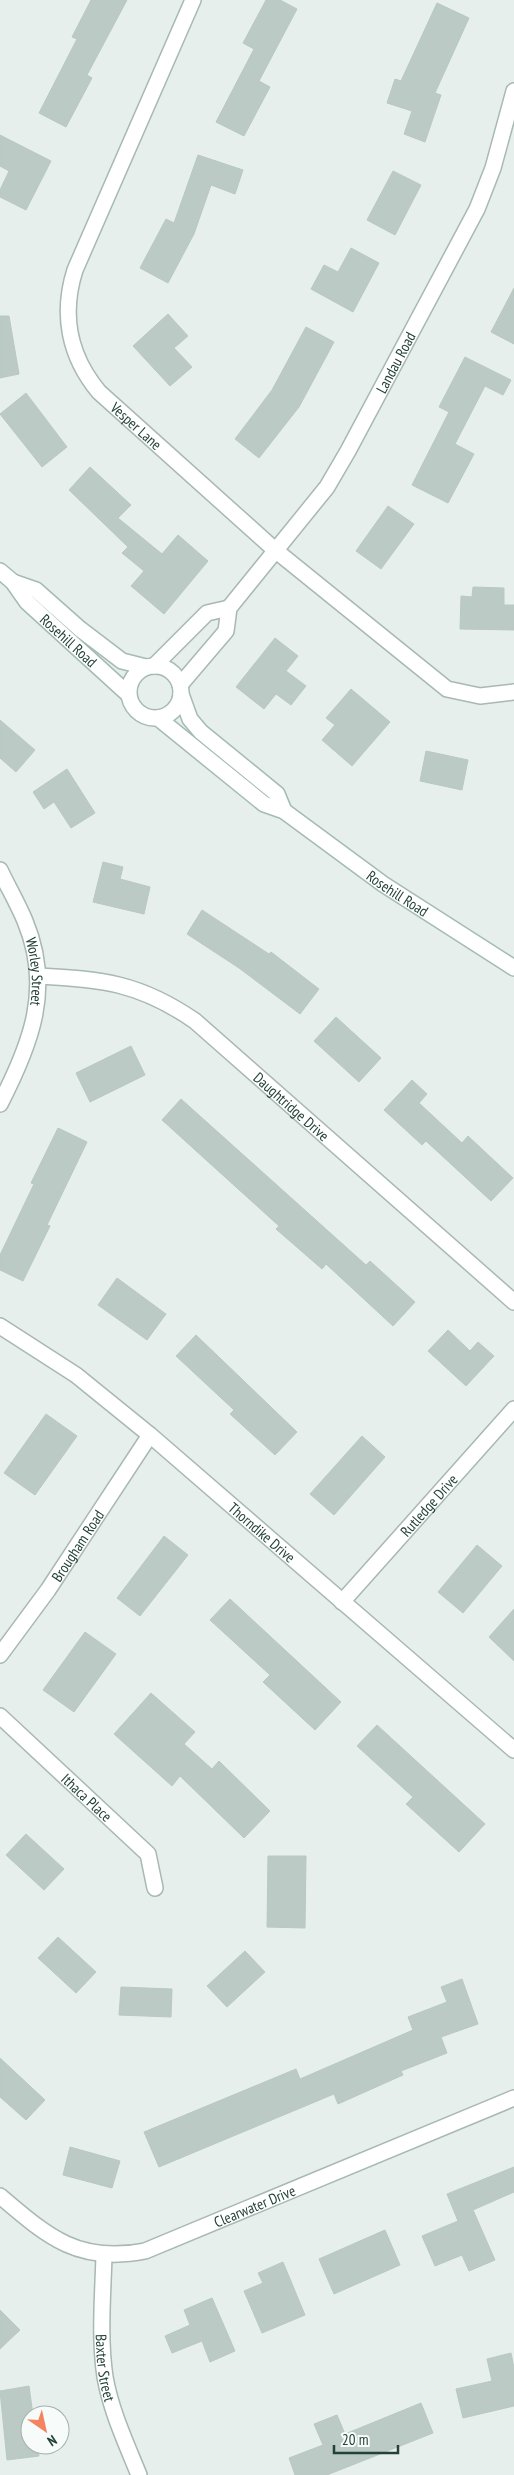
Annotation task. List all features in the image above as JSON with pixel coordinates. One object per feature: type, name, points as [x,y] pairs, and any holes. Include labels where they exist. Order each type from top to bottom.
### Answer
[{"type":"street","name":"Vesper Lane","points":[[193,0],[75,270],[68,298],[68,327],[76,355],[99,392],[275,550],[447,688],[480,696],[514,692]]},
{"type":"street","name":"Landau Road","points":[[181,690],[226,631],[229,608],[327,487],[348,451],[477,209],[493,168],[514,91]]},
{"type":"street","name":"Rosehill Road","points":[[0,571],[13,582],[27,602],[128,694]]},
{"type":"street","name":"Rosehill Road","points":[[13,582],[36,590],[80,629],[122,661],[150,666]]},
{"type":"street","points":[[150,666],[171,671],[181,690],[174,710],[167,716],[150,718],[135,710],[128,694],[132,678],[150,666],[207,613],[229,608]]},
{"type":"street","name":"Rosehill Road","points":[[181,690],[190,719],[201,732],[277,794],[284,811]]},
{"type":"street","name":"Rosehill Road","points":[[158,718],[264,804],[284,811],[390,889],[514,968]]},
{"type":"street","name":"Worley Street","points":[[0,870],[26,922],[34,950],[38,976],[36,1017],[28,1045],[0,1104]]},
{"type":"street","name":"Daughtridge Drive","points":[[38,976],[117,983],[145,992],[171,1004],[195,1021],[514,1302]]},
{"type":"street","name":"Thorndike Drive","points":[[0,1326],[76,1375],[150,1435],[514,1750]]},
{"type":"street","name":"Rutledge Drive","points":[[342,1602],[514,1408]]},
{"type":"street","name":"Brougham Road","points":[[0,1655],[48,1590],[150,1435]]},
{"type":"street","name":"Ithaca Place","points":[[0,1716],[148,1854],[155,1888]]},
{"type":"street","name":"Clearwater Drive","points":[[0,2196],[52,2238],[78,2250],[104,2254],[145,2250],[514,2098]]},
{"type":"street","name":"Baxter Street","points":[[104,2254],[101,2335],[105,2378],[116,2420],[139,2475]]},
{"type":"building","points":[[91,0],[127,0],[87,75],[92,78],[66,127],[39,113],[77,39],[72,37]]},
{"type":"building","points":[[266,0],[280,0],[297,9],[259,81],[270,87],[244,136],[216,122],[254,49],[243,43]]},
{"type":"building","points":[[437,3],[469,18],[435,93],[441,95],[425,142],[404,134],[412,111],[387,103],[395,79],[401,81]]},
{"type":"building","points":[[0,135],[51,161],[26,210],[0,197],[0,190],[9,171],[0,166]]},
{"type":"building","points":[[198,155],[243,170],[235,194],[211,185],[194,234],[168,283],[140,268],[166,219],[174,223]]},
{"type":"building","points":[[393,171],[421,185],[395,235],[367,220]]},
{"type":"building","points":[[351,248],[379,263],[353,312],[311,289],[324,265],[338,272]]},
{"type":"building","points":[[514,288],[514,344],[491,332]]},
{"type":"building","points":[[168,314],[188,336],[174,348],[192,367],[170,386],[133,346]]},
{"type":"building","points":[[0,316],[9,316],[19,374],[0,378]]},
{"type":"building","points":[[306,327],[334,342],[299,407],[259,458],[235,439],[272,390]]},
{"type":"building","points":[[465,357],[511,380],[503,395],[485,386],[455,444],[474,454],[448,503],[412,485],[449,412],[439,407]]},
{"type":"building","points":[[26,393],[67,447],[42,467],[0,414]]},
{"type":"building","points":[[90,467],[131,505],[118,518],[162,554],[178,535],[208,561],[164,614],[131,586],[144,571],[122,553],[128,547],[69,490]]},
{"type":"building","points":[[388,506],[414,524],[381,569],[356,551]]},
{"type":"building","points":[[473,587],[504,588],[504,605],[514,605],[514,630],[460,629],[461,596],[472,597]]},
{"type":"building","points":[[275,638],[298,656],[286,671],[306,686],[291,705],[276,694],[264,709],[236,687]]},
{"type":"building","points":[[351,689],[390,722],[352,766],[322,740],[335,725],[326,718]]},
{"type":"building","points":[[0,720],[35,750],[16,772],[0,758]]},
{"type":"building","points":[[426,751],[468,760],[462,790],[420,781]]},
{"type":"building","points":[[67,769],[95,813],[71,828],[54,802],[44,809],[33,792]]},
{"type":"building","points":[[103,862],[123,867],[120,879],[150,887],[144,914],[93,902]]},
{"type":"building","points":[[202,910],[269,954],[271,952],[319,989],[300,1014],[239,968],[187,934]]},
{"type":"building","points":[[336,1017],[381,1058],[359,1082],[314,1041]]},
{"type":"building","points":[[131,1046],[145,1075],[90,1102],[76,1073]]},
{"type":"building","points":[[412,1080],[427,1094],[419,1103],[462,1143],[468,1136],[513,1178],[491,1201],[426,1141],[422,1145],[384,1110]]},
{"type":"building","points":[[181,1099],[366,1265],[370,1261],[415,1302],[393,1326],[326,1264],[322,1269],[276,1229],[279,1226],[162,1120]]},
{"type":"building","points":[[58,1128],[87,1142],[47,1225],[50,1226],[23,1281],[0,1270],[0,1255],[34,1184],[31,1183]]},
{"type":"building","points":[[117,1278],[166,1314],[147,1340],[98,1305]]},
{"type":"building","points":[[448,1330],[470,1351],[478,1342],[494,1356],[466,1386],[428,1351]]},
{"type":"building","points":[[196,1335],[297,1432],[275,1455],[230,1414],[234,1410],[176,1356]]},
{"type":"building","points":[[46,1414],[77,1436],[35,1495],[4,1473]]},
{"type":"building","points":[[362,1436],[385,1457],[334,1515],[310,1494]]},
{"type":"building","points":[[164,1536],[188,1555],[140,1616],[117,1598]]},
{"type":"building","points":[[477,1545],[502,1566],[463,1613],[438,1592]]},
{"type":"building","points":[[230,1599],[341,1702],[315,1730],[263,1682],[270,1675],[210,1620]]},
{"type":"building","points":[[514,1609],[514,1661],[489,1637]]},
{"type":"building","points":[[85,1632],[116,1654],[74,1712],[43,1690]]},
{"type":"building","points":[[151,1693],[195,1732],[184,1744],[212,1769],[219,1761],[270,1811],[244,1838],[180,1776],[172,1786],[114,1734]]},
{"type":"building","points":[[377,1725],[485,1824],[459,1852],[406,1804],[413,1797],[357,1746]]},
{"type":"building","points":[[26,1834],[64,1869],[44,1890],[6,1855]]},
{"type":"building","points":[[268,1856],[306,1856],[305,1928],[267,1927]]},
{"type":"building","points":[[58,1937],[96,1972],[76,1993],[38,1958]]},
{"type":"building","points":[[245,1951],[265,1972],[227,2007],[207,1986]]},
{"type":"building","points":[[462,1979],[478,2024],[441,2037],[447,2053],[401,2071],[403,2075],[338,2104],[334,2094],[159,2167],[144,2132],[296,2069],[300,2079],[413,2030],[408,2017],[447,2002],[441,1987]]},
{"type":"building","points":[[121,1987],[172,1989],[171,2017],[119,2015]]},
{"type":"building","points":[[0,2058],[45,2100],[26,2120],[0,2097]]},
{"type":"building","points":[[70,2147],[120,2161],[112,2188],[63,2175]]},
{"type":"building","points":[[514,2167],[514,2192],[473,2210],[495,2260],[469,2271],[462,2255],[435,2266],[422,2236],[458,2221],[447,2194]]},
{"type":"building","points":[[385,2230],[400,2265],[334,2294],[319,2259]]},
{"type":"building","points":[[283,2262],[305,2315],[262,2333],[244,2291],[263,2283],[258,2273]]},
{"type":"building","points":[[212,2298],[235,2351],[210,2362],[202,2341],[172,2353],[165,2336],[190,2325],[184,2310]]},
{"type":"building","points":[[0,2310],[20,2330],[0,2349]]},
{"type":"building","points":[[511,2353],[514,2368],[514,2406],[463,2418],[456,2389],[492,2381],[487,2359]]},
{"type":"building","points":[[29,2386],[32,2405],[20,2405],[20,2455],[39,2456],[7,2460],[0,2391]]},
{"type":"building","points":[[421,2403],[433,2433],[327,2475],[295,2475],[289,2458],[323,2445],[314,2424],[337,2415],[345,2434]]}]
